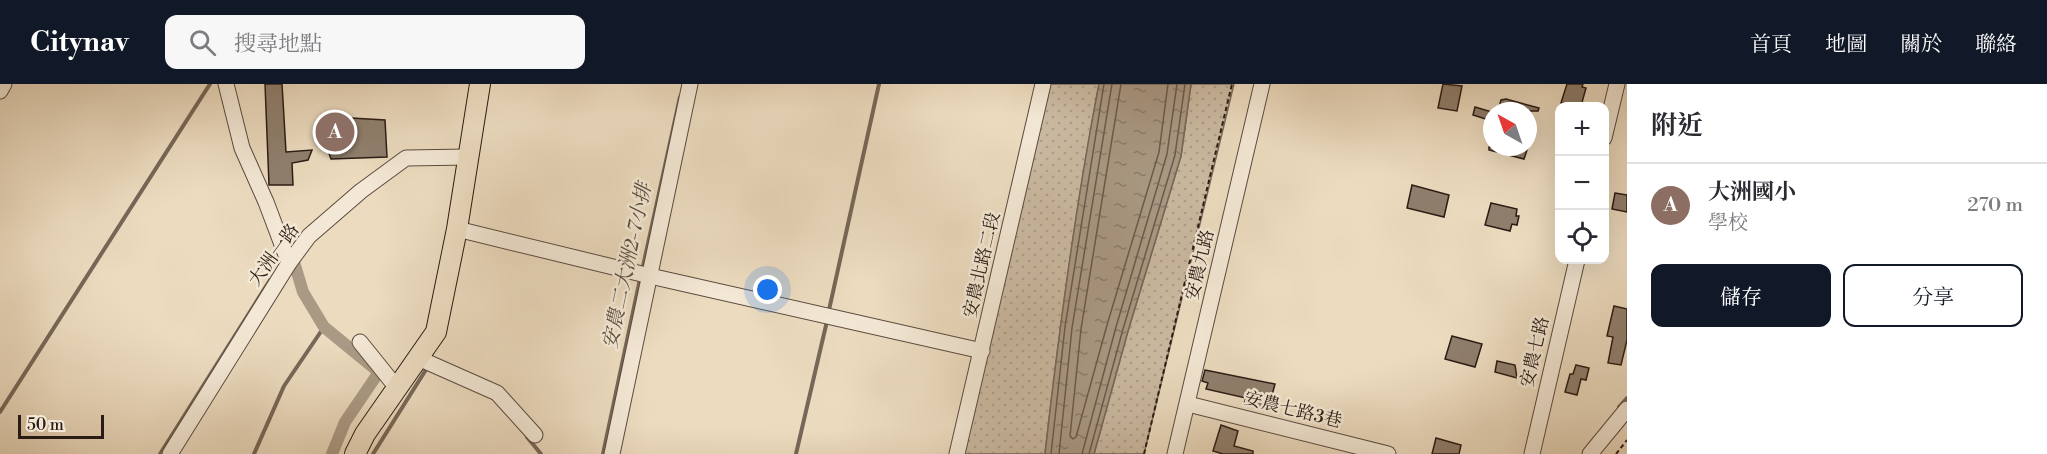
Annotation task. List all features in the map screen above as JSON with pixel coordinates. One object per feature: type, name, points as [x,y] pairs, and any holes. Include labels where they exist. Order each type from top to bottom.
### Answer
[{"type":"main road","points":[[356,454],[365,434],[436,332],[457,229],[480,84]]},
{"type":"street","points":[[0,91],[4,84]]},
{"type":"street","points":[[226,84],[242,148],[289,263]]},
{"type":"street","points":[[612,454],[690,84]]},
{"type":"street","name":"安農北路二段","points":[[957,454],[1043,84]]},
{"type":"street","name":"安農九路","points":[[1175,454],[1262,84]]},
{"type":"street","points":[[1609,120],[1617,84]]},
{"type":"street","name":"大洲一路","points":[[170,454],[289,263],[309,236],[361,191],[406,158],[469,157]]},
{"type":"street","points":[[457,229],[650,276],[982,351]]},
{"type":"street","name":"安農七路","points":[[1532,454],[1576,264]]},
{"type":"street","points":[[360,342],[397,388]]},
{"type":"street","points":[[418,358],[497,393],[535,435]]},
{"type":"street","name":"安農七路3巷","points":[[1188,404],[1388,454]]},
{"type":"street","points":[[1590,454],[1627,410]]},
{"type":"path","points":[[1144,454],[1232,84]]},
{"type":"path","points":[[1616,454],[1627,440]]},
{"type":"shaded area","points":[[1050,84],[1099,84],[1069,269],[1045,454],[962,454]]},
{"type":"shaded area","points":[[1191,84],[1234,84],[1144,454],[1094,454],[1128,331],[1181,156]]},
{"type":"water","points":[[1099,84],[1191,84],[1181,156],[1128,331],[1094,454],[1045,454],[1068,269]]},
{"type":"building","points":[[265,84],[282,84],[286,152],[312,150],[308,160],[292,163],[293,185],[269,185]]},
{"type":"building","points":[[1443,84],[1462,86],[1457,111],[1438,108]]},
{"type":"building","points":[[1567,84],[1583,84],[1582,87],[1586,88],[1582,102],[1561,102]]},
{"type":"building","points":[[1506,99],[1517,102],[1500,102]]},
{"type":"building","points":[[1475,107],[1483,109],[1483,118],[1473,115]]},
{"type":"building","points":[[351,118],[385,120],[387,157],[331,159],[326,145],[329,144],[329,121]]},
{"type":"building","points":[[1412,185],[1449,195],[1444,217],[1407,208]]},
{"type":"building","points":[[1615,193],[1627,195],[1627,212],[1612,209]]},
{"type":"building","points":[[1491,203],[1517,209],[1516,216],[1519,216],[1517,225],[1512,224],[1510,231],[1485,225]]},
{"type":"building","points":[[1614,306],[1627,309],[1627,340],[1621,365],[1608,363],[1613,337],[1607,336]]},
{"type":"building","points":[[1452,336],[1482,344],[1475,367],[1445,359]]},
{"type":"building","points":[[1497,361],[1515,365],[1517,378],[1495,372]]},
{"type":"building","points":[[1576,365],[1589,368],[1586,380],[1581,379],[1577,395],[1565,392],[1570,374],[1573,374]]},
{"type":"building","points":[[1205,370],[1275,384],[1268,410],[1244,404],[1246,398],[1206,389],[1208,383],[1202,381]]},
{"type":"building","points":[[1221,425],[1238,431],[1234,446],[1253,451],[1253,454],[1223,454],[1213,451]]},
{"type":"building","points":[[1436,438],[1461,445],[1459,454],[1432,454]]},
{"type":"waterway","points":[[0,412],[210,84]]},
{"type":"waterway","points":[[829,310],[879,84]]},
{"type":"waterway","name":"安農二大洲2-7小排","points":[[642,271],[680,97]]},
{"type":"waterway","points":[[291,252],[303,292],[324,327],[379,372],[345,422],[332,454]]},
{"type":"waterway","name":"安農二大洲2-7小排","points":[[603,454],[640,279]]},
{"type":"waterway","points":[[160,454],[270,280]]},
{"type":"waterway","points":[[796,454],[827,321]]},
{"type":"waterway","points":[[254,454],[284,386],[324,327]]},
{"type":"waterway","points":[[373,454],[427,368],[429,369]]},
{"type":"waterway","points":[[1619,407],[1627,398]]},
{"type":"waterway","points":[[527,437],[541,454]]},
{"type":"place","name":"大洲國小","points":[[335,132]]}]
